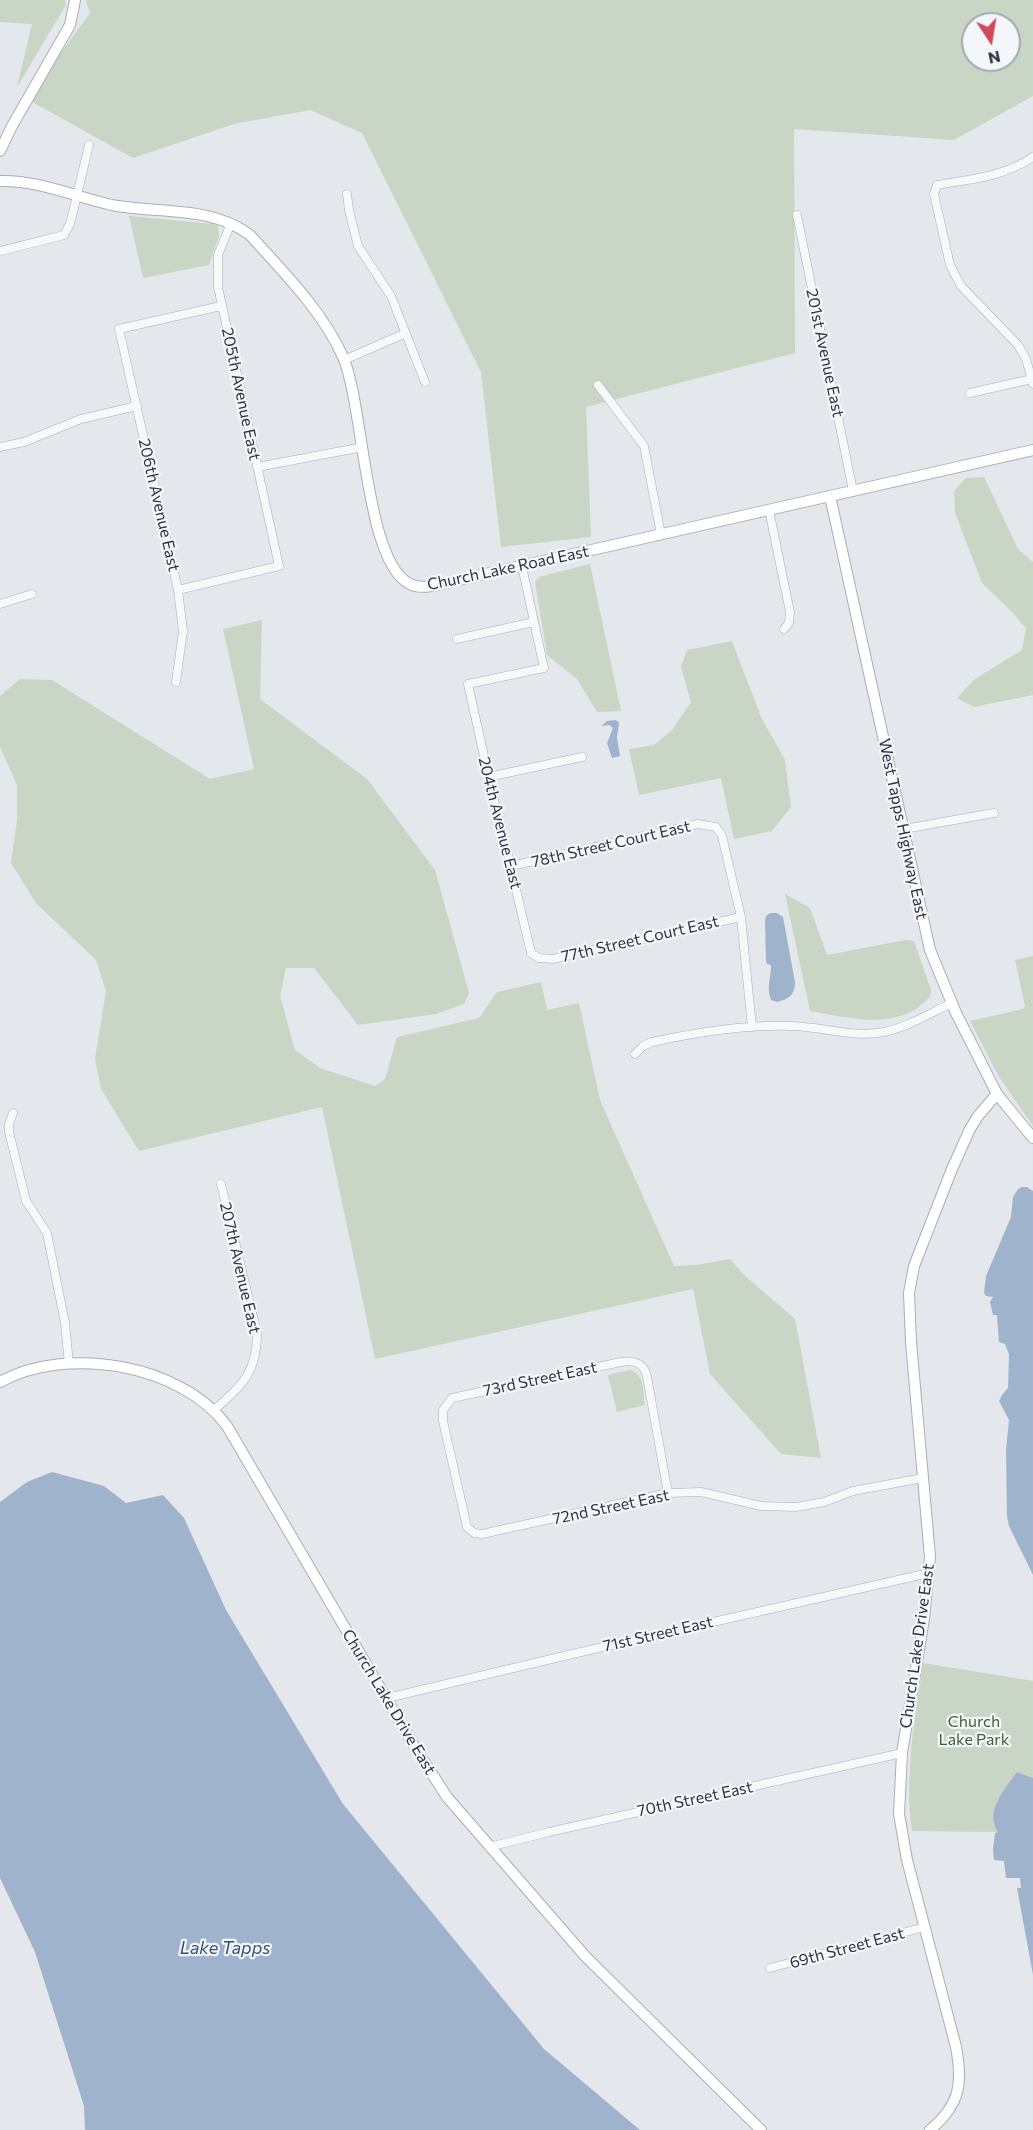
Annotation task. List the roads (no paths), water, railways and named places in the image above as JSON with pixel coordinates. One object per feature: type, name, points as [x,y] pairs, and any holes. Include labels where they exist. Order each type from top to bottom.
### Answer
[{"type":"street","points":[[0,151],[70,25],[75,0]]},
{"type":"street","points":[[0,251],[64,235],[70,224],[89,145]]},
{"type":"street","points":[[970,393],[1032,381],[1026,359],[1018,345],[955,276],[950,265],[934,190],[937,185],[999,174],[1033,157]]},
{"type":"street","name":"Church Lake Road East","points":[[0,181],[29,184],[137,209],[211,216],[231,223],[250,235],[304,297],[329,330],[344,360],[352,385],[379,532],[392,566],[400,578],[410,585],[426,587],[1033,450]]},
{"type":"street","points":[[347,194],[358,246],[391,296],[425,382]]},
{"type":"street","name":"201st Avenue East","points":[[796,215],[853,490]]},
{"type":"street","name":"205th Avenue East","points":[[178,590],[279,566],[218,287],[216,264],[231,223]]},
{"type":"street","name":"206th Avenue East","points":[[176,682],[183,631],[178,590],[119,329],[221,306]]},
{"type":"street","points":[[344,360],[406,333]]},
{"type":"street","points":[[598,385],[644,446],[661,534]]},
{"type":"street","points":[[0,447],[24,442],[81,419],[137,406]]},
{"type":"street","points":[[257,468],[363,447]]},
{"type":"street","name":"West Tapps Highway East","points":[[830,496],[925,930],[936,967],[997,1094],[1033,1138]]},
{"type":"street","points":[[769,510],[790,612],[789,623],[784,628]]},
{"type":"street","points":[[457,639],[534,622],[522,566]]},
{"type":"street","points":[[0,604],[32,594]]},
{"type":"street","name":"204th Avenue East","points":[[534,622],[544,668],[468,684],[529,947],[531,952],[539,958]]},
{"type":"street","points":[[488,777],[582,757]]},
{"type":"street","points":[[904,830],[994,813]]},
{"type":"street","name":"78th Street Court East","points":[[511,866],[698,824],[711,825],[716,827],[722,836],[741,916]]},
{"type":"street","points":[[741,916],[752,1027]]},
{"type":"street","name":"77th Street Court East","points":[[539,958],[553,959],[741,916]]},
{"type":"street","points":[[635,1054],[643,1046],[690,1033],[752,1027],[794,1026],[857,1033],[882,1032],[952,1003]]},
{"type":"street","name":"Church Lake Drive East","points":[[930,2130],[944,2117],[955,2100],[959,2088],[960,2069],[898,1814],[902,1753],[924,1620],[929,1573],[928,1523],[908,1309],[911,1278],[940,1199],[970,1129],[997,1094]]},
{"type":"street","points":[[13,1113],[9,1132],[26,1201],[47,1233],[65,1323],[69,1364]]},
{"type":"street","name":"207th Avenue East","points":[[214,1410],[249,1375],[257,1346],[256,1333],[221,1184]]},
{"type":"street","name":"73rd Street East","points":[[474,1533],[467,1527],[443,1421],[445,1405],[452,1398],[621,1362],[638,1363],[646,1370],[668,1493]]},
{"type":"street","name":"Church Lake Drive East","points":[[0,1382],[23,1371],[69,1364],[110,1366],[151,1374],[173,1382],[214,1410],[227,1426],[435,1779],[489,1847],[592,1964],[760,2130]]},
{"type":"street","name":"72nd Street East","points":[[474,1533],[482,1534],[668,1493],[701,1492],[761,1506],[796,1507],[824,1502],[853,1491],[923,1478]]},
{"type":"street","name":"71st Street East","points":[[387,1698],[929,1573]]},
{"type":"street","name":"70th Street East","points":[[489,1847],[902,1753]]},
{"type":"street","name":"69th Street East","points":[[770,1968],[925,1927]]},
{"type":"water","points":[[607,721],[619,722],[617,738],[620,756],[612,758],[607,743],[613,728],[609,725],[601,726]]},
{"type":"water","points":[[770,913],[777,913],[783,917],[795,982],[790,996],[777,1002],[771,1000],[769,987],[771,965],[766,961],[765,920]]},
{"type":"water","points":[[1022,1187],[1033,1191],[1033,1575],[1009,1526],[1007,1516],[1006,1450],[1009,1420],[999,1401],[1008,1388],[1009,1354],[1005,1344],[999,1342],[997,1315],[993,1315],[990,1302],[993,1297],[986,1296],[984,1293],[986,1276],[1011,1217],[1013,1197]]},
{"type":"water","name":"Lake Tapps","points":[[52,1472],[104,1486],[126,1503],[163,1495],[184,1518],[226,1610],[343,1804],[544,2049],[640,2130],[85,2130],[84,2106],[35,1952],[0,1878],[0,1502],[27,1482]]},
{"type":"water","points":[[1017,1772],[1033,1778],[1033,1975],[1017,1888],[1021,1888],[1020,1878],[1006,1878],[1004,1861],[994,1860],[993,1849],[995,1833],[998,1832],[993,1816],[995,1808],[1002,1793]]},
{"type":"park label","name":"Church Lake Park","points":[[974,1731]]}]
